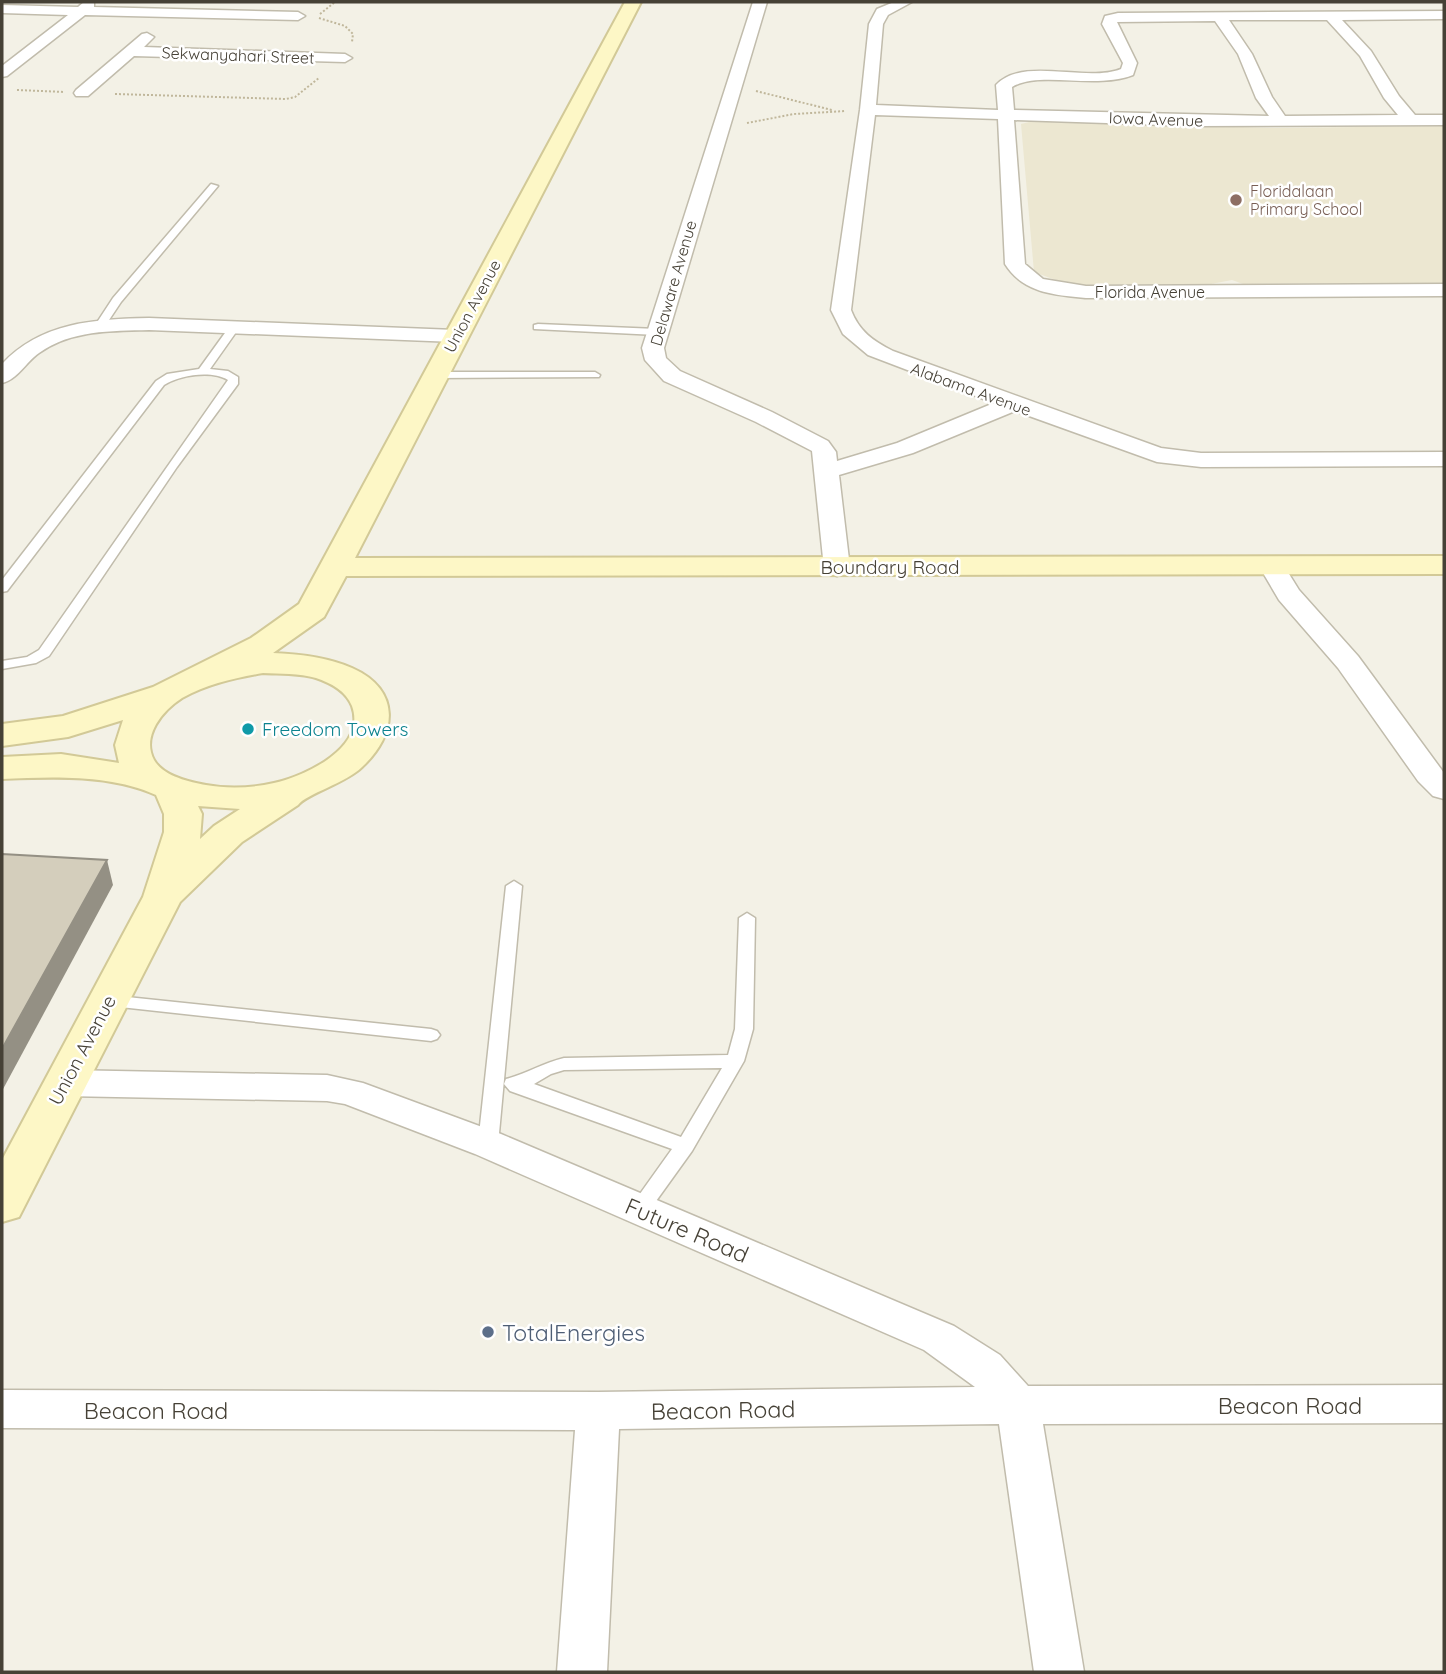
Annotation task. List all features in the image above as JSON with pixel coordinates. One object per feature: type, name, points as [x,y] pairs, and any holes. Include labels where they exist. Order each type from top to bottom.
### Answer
[{"type":"street","points":[[2,7],[8,2]]},
{"type":"street","points":[[82,93],[189,2]]},
{"type":"street","name":"Union Avenue","points":[[202,676],[262,645],[312,610],[633,2]]},
{"type":"street","name":"Delaware Avenue","points":[[761,2],[657,332],[654,355],[662,368],[688,384],[811,440],[824,452],[837,568]]},
{"type":"street","name":"Alabama Avenue","points":[[905,2],[888,8],[878,17],[844,282],[842,317],[854,334],[876,352],[1141,450],[1182,458],[1444,459]]},
{"type":"street","points":[[1429,2],[1444,15]]},
{"type":"street","points":[[2,7],[88,6],[176,13],[304,17]]},
{"type":"street","points":[[2,73],[88,6]]},
{"type":"street","points":[[1217,15],[1444,15]]},
{"type":"street","points":[[1217,15],[1245,54],[1264,99],[1281,121]]},
{"type":"street","name":"Florida Avenue","points":[[1217,15],[1126,16],[1110,19],[1109,24],[1129,63],[1128,72],[1113,78],[1030,77],[1011,80],[1004,85],[1015,264],[1018,272],[1039,284],[1086,292],[1444,290]]},
{"type":"street","points":[[1330,15],[1366,54],[1392,98],[1410,120]]},
{"type":"street","name":"Sekwanyahari Street","points":[[131,51],[345,58]]},
{"type":"street","name":"Iowa Avenue","points":[[868,110],[1281,121],[1444,120]]},
{"type":"street","points":[[2,377],[35,345],[66,334],[99,327],[149,324],[455,337]]},
{"type":"street","points":[[825,472],[905,448],[1012,404]]},
{"type":"street","name":"Boundary Road","points":[[335,567],[1444,565]]},
{"type":"street","points":[[1272,566],[1288,594],[1348,662],[1421,764],[1444,790]]},
{"type":"street","points":[[312,610],[322,668]]},
{"type":"street","points":[[2,734],[68,726],[169,692],[202,676],[232,667],[263,663],[294,663],[322,668],[350,681],[369,698],[374,720],[365,744],[342,766],[308,784],[274,794],[238,798],[203,797],[163,784],[61,765],[2,768]]},
{"type":"street","points":[[163,784],[138,764],[132,746],[136,727],[142,718],[169,692]]},
{"type":"street","name":"Union Avenue","points":[[2,1204],[163,897],[183,832],[183,814],[163,784]]},
{"type":"street","name":"Union Avenue","points":[[163,897],[228,834],[308,784]]},
{"type":"street","name":"Future Road","points":[[65,1083],[327,1088],[350,1092],[488,1144],[939,1338],[985,1368],[1018,1405]]},
{"type":"street","points":[[1018,1405],[1059,1672]]},
{"type":"street","name":"Beacon Road","points":[[2,1409],[598,1412],[1018,1405],[1444,1405]]},
{"type":"street","points":[[582,1672],[598,1412]]},
{"type":"lane","points":[[99,327],[117,300],[214,187]]},
{"type":"lane","points":[[538,327],[657,332]]},
{"type":"lane","points":[[202,372],[234,328]]},
{"type":"lane","points":[[2,588],[160,383],[171,376],[202,372],[224,373],[234,379],[44,653],[31,660],[2,665]]},
{"type":"lane","points":[[435,375],[595,375]]},
{"type":"lane","points":[[488,1144],[514,886]]},
{"type":"lane","points":[[639,1210],[685,1146],[734,1062],[744,1029],[747,918]]},
{"type":"lane","points":[[108,1001],[431,1035]]},
{"type":"lane","points":[[517,1086],[545,1069],[564,1064],[734,1062]]},
{"type":"lane","points":[[495,1078],[685,1146]]},
{"type":"path","points":[[304,17],[323,13],[335,2]]},
{"type":"path","points":[[734,85],[836,111]]},
{"type":"path","points":[[15,90],[82,93]]},
{"type":"path","points":[[719,129],[794,114],[868,110]]},
{"type":"shaded area","name":"Floridalaan Primary School","points":[[1037,120],[1274,128],[1444,126],[1444,283],[1243,284],[1232,280],[1211,284],[1069,285],[1034,272],[1021,124]]},
{"type":"building","points":[[2,854],[107,860],[2,1049]]},
{"type":"place","name":"Floridalaan Primary School","points":[[1236,200]]},
{"type":"place","name":"Freedom Towers","points":[[248,729]]},
{"type":"place","name":"TotalEnergies","points":[[488,1332]]}]
